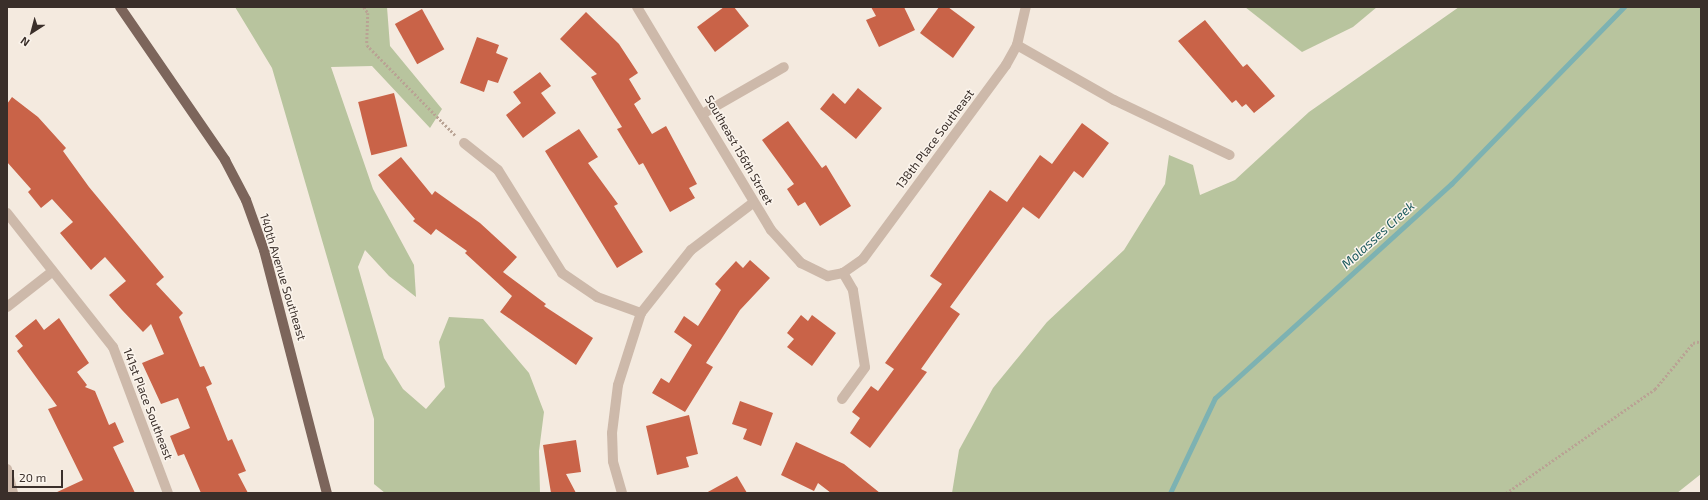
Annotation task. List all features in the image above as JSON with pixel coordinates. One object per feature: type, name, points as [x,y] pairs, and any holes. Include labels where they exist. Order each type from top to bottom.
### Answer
[{"type":"main road","name":"140th Avenue Southeast","points":[[120,7],[225,160],[246,200],[266,257],[327,493]]},
{"type":"street","name":"Southeast 156th Street","points":[[637,7],[704,113],[753,203],[771,230],[805,266],[828,276],[843,273]]},
{"type":"street","name":"138th Place Southeast","points":[[843,273],[863,259],[1006,65],[1017,45],[1026,7]]},
{"type":"street","points":[[1017,45],[1114,100],[1230,154]]},
{"type":"street","points":[[704,113],[784,67]]},
{"type":"street","points":[[464,144],[498,170],[562,274],[597,297],[641,313]]},
{"type":"street","points":[[622,493],[612,461],[612,433],[618,385],[641,313],[691,250],[753,203]]},
{"type":"street","name":"141st Place Southeast","points":[[7,213],[113,347],[168,493]]},
{"type":"street","points":[[7,307],[53,271]]},
{"type":"street","points":[[842,399],[865,367],[853,290],[843,273]]},
{"type":"street","points":[[7,469],[13,493]]},
{"type":"path","points":[[364,7],[368,13],[367,45],[439,122],[464,144]]},
{"type":"path","points":[[1506,493],[1655,389],[1693,343],[1701,341]]},
{"type":"green space","points":[[235,7],[387,7],[390,46],[442,109],[430,128],[372,66],[331,67],[373,189],[414,265],[416,297],[389,276],[365,250],[358,267],[384,358],[403,389],[426,409],[445,387],[439,342],[449,317],[483,319],[529,373],[544,412],[539,451],[540,493],[385,493],[374,484],[374,419],[272,68]]},
{"type":"green space","points":[[1245,7],[1377,7],[1353,27],[1302,52]]},
{"type":"green space","points":[[1459,7],[1701,7],[1701,474],[1677,493],[952,493],[959,450],[993,388],[1047,322],[1124,250],[1165,184],[1169,155],[1193,165],[1200,195],[1235,180],[1309,112]]},
{"type":"building","points":[[724,7],[734,7],[749,26],[715,52],[697,27]]},
{"type":"building","points":[[871,7],[904,7],[915,30],[879,47],[866,20],[876,16]]},
{"type":"building","points":[[939,7],[948,7],[975,27],[953,58],[920,33]]},
{"type":"building","points":[[422,9],[444,49],[417,64],[395,24]]},
{"type":"building","points":[[586,12],[619,44],[638,73],[629,79],[641,99],[634,104],[652,134],[666,126],[697,184],[689,188],[695,198],[670,212],[643,163],[639,165],[617,129],[622,127],[591,77],[597,74],[560,39]]},
{"type":"building","points":[[1205,20],[1243,67],[1247,64],[1275,96],[1254,113],[1246,104],[1242,107],[1236,100],[1232,103],[1178,41]]},
{"type":"building","points":[[477,37],[499,45],[496,53],[508,58],[498,83],[488,80],[484,92],[460,83]]},
{"type":"building","points":[[540,72],[551,86],[541,93],[556,113],[523,138],[506,115],[521,103],[513,92]]},
{"type":"building","points":[[858,88],[882,108],[856,139],[820,109],[833,93],[845,104]]},
{"type":"building","points":[[394,93],[407,146],[371,155],[358,102]]},
{"type":"building","points":[[12,97],[38,117],[66,148],[63,151],[89,187],[164,277],[156,284],[183,313],[179,317],[200,367],[204,366],[212,384],[206,387],[228,441],[232,439],[246,471],[238,474],[248,493],[201,493],[184,454],[178,456],[170,436],[190,428],[178,398],[161,404],[142,363],[164,354],[151,324],[143,332],[109,295],[126,281],[105,257],[91,270],[60,233],[73,222],[52,199],[41,208],[28,192],[31,189],[7,162],[7,104]]},
{"type":"building","points":[[788,121],[822,168],[826,165],[851,206],[820,226],[805,202],[798,206],[787,189],[794,184],[762,140]]},
{"type":"building","points":[[1082,123],[1109,143],[1083,178],[1074,171],[1039,219],[1023,207],[950,307],[960,314],[921,369],[927,372],[870,448],[850,433],[860,418],[852,412],[871,386],[878,391],[894,369],[885,363],[942,284],[930,276],[990,190],[1007,202],[1040,155],[1052,164]]},
{"type":"building","points":[[579,129],[598,157],[588,163],[618,204],[614,206],[643,252],[617,268],[545,151]]},
{"type":"building","points":[[401,157],[432,195],[435,191],[480,223],[517,257],[503,272],[546,304],[544,306],[593,338],[576,365],[500,312],[512,296],[465,253],[467,251],[436,229],[431,235],[413,221],[415,219],[378,175]]},
{"type":"building","points":[[750,260],[770,278],[740,310],[706,363],[713,367],[685,412],[652,393],[661,378],[669,383],[692,345],[674,332],[684,316],[698,326],[721,290],[715,284],[736,261],[743,268]]},
{"type":"building","points":[[801,315],[808,321],[812,315],[836,333],[812,366],[787,347],[794,339],[787,333]]},
{"type":"building","points":[[59,318],[89,363],[77,372],[87,385],[85,387],[95,391],[109,425],[115,422],[124,442],[113,447],[135,493],[55,493],[83,480],[48,409],[57,406],[17,351],[23,346],[15,336],[36,319],[44,330]]},
{"type":"building","points":[[740,401],[773,413],[761,446],[743,439],[747,429],[732,424]]},
{"type":"building","points":[[689,415],[698,454],[686,457],[689,467],[657,475],[646,426]]},
{"type":"building","points":[[576,440],[581,472],[566,474],[576,493],[551,493],[543,445]]},
{"type":"building","points":[[796,442],[844,464],[880,493],[831,493],[818,483],[814,491],[781,475]]},
{"type":"building","points":[[737,476],[747,493],[706,493]]},
{"type":"waterway","name":"Molasses Creek","points":[[1170,493],[1215,398],[1451,184],[1624,7]]}]
